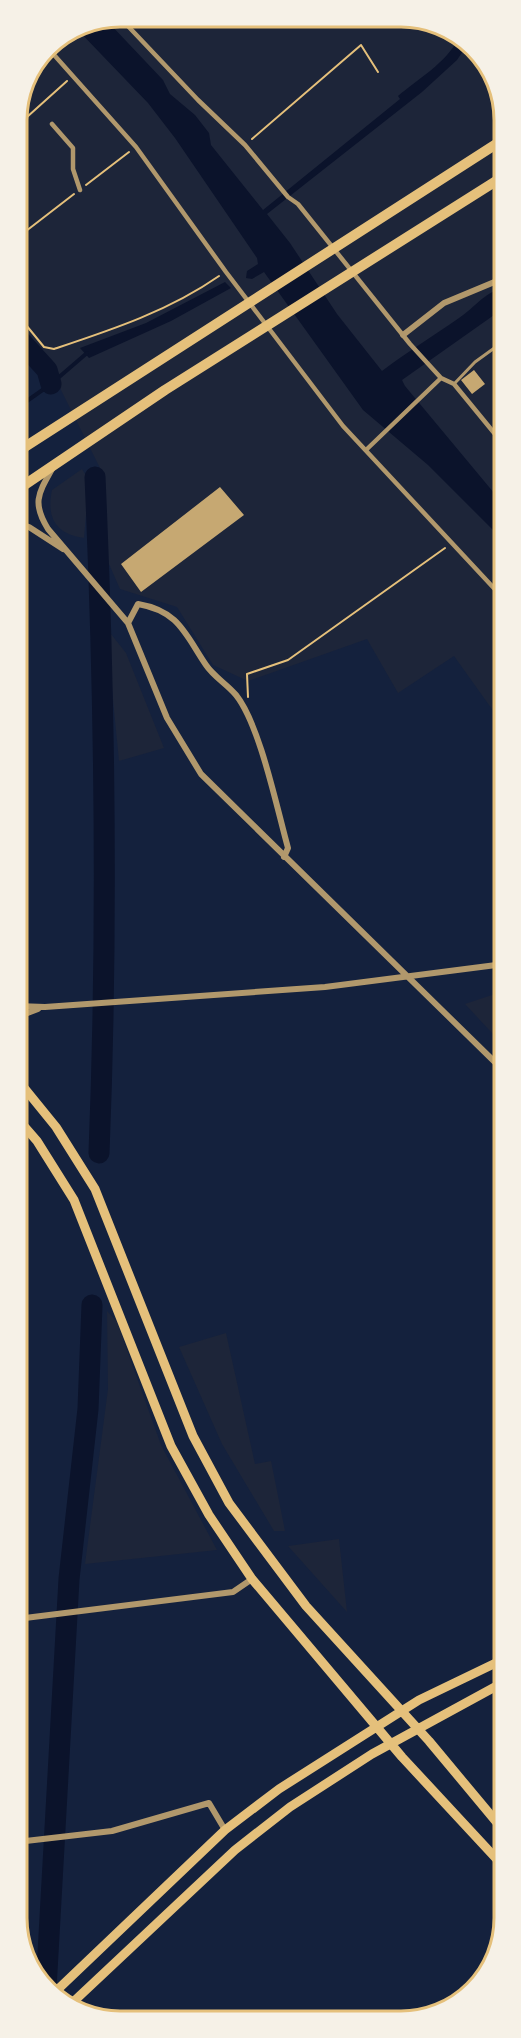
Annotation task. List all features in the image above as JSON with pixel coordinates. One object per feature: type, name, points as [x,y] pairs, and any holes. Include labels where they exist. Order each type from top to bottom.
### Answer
[{"type":"main road","points":[[27,446],[494,146]]},
{"type":"main road","points":[[27,483],[165,390],[494,182]]},
{"type":"main road","points":[[27,1091],[56,1127],[95,1189],[193,1436],[229,1503],[306,1606],[417,1728],[494,1819]]},
{"type":"main road","points":[[27,1130],[37,1141],[74,1200],[171,1446],[209,1515],[252,1579],[376,1726],[494,1856]]},
{"type":"main road","points":[[60,1989],[225,1830],[279,1789],[401,1711],[494,1664]]},
{"type":"main road","points":[[76,1999],[235,1850],[291,1807],[391,1743],[494,1687]]},
{"type":"street","points":[[129,27],[198,100],[246,145],[288,197],[298,204],[410,345],[441,378],[454,384],[494,433]]},
{"type":"street","points":[[54,55],[136,147],[226,272],[344,426],[494,588]]},
{"type":"street","points":[[52,124],[73,148],[73,169],[80,190]]},
{"type":"street","points":[[403,335],[444,303],[494,282]]},
{"type":"street","points":[[366,450],[441,378]]},
{"type":"street","points":[[55,464],[40,490],[38,513],[48,529],[73,555],[128,623],[167,718],[201,774],[494,1061]]},
{"type":"street","points":[[27,526],[73,555]]},
{"type":"street","points":[[128,623],[138,604],[170,614],[179,622],[208,668],[236,695],[249,719],[288,848],[284,857]]},
{"type":"street","points":[[27,1006],[45,1007],[325,987],[411,978],[494,966]]},
{"type":"street","points":[[27,1013],[45,1007]]},
{"type":"street","points":[[27,1618],[233,1592],[252,1579]]},
{"type":"street","points":[[27,1841],[112,1831],[209,1803],[225,1830]]},
{"type":"lane","points":[[454,384],[475,362],[494,348]]},
{"type":"path","points":[[246,145],[361,45],[378,72]]},
{"type":"path","points":[[27,117],[73,75]]},
{"type":"path","points":[[27,326],[44,347],[54,349],[142,318],[193,294],[226,272]]},
{"type":"path","points":[[249,719],[247,674],[288,660],[452,543]]},
{"type":"shaded area","points":[[120,27],[401,27],[431,32],[457,46],[467,54],[484,79],[491,96],[494,120],[494,712],[454,656],[398,693],[367,639],[248,681],[213,665],[177,607],[120,589],[105,555],[103,474],[45,358],[27,337],[27,114],[30,96],[37,79],[46,64],[59,50],[90,32]]},
{"type":"shaded area","points":[[113,28],[163,80],[170,94],[195,115],[209,133],[211,145],[263,210],[400,99],[398,96],[439,63],[455,45],[463,51],[457,60],[422,92],[267,214],[290,243],[337,314],[382,371],[494,291],[494,315],[402,380],[494,493],[494,531],[428,465],[363,410],[264,272],[252,279],[246,278],[247,271],[258,264],[257,258],[175,138],[148,103],[83,35]]},
{"type":"shaded area","points":[[225,282],[231,288],[171,321],[89,358],[80,348],[146,323]]},
{"type":"shaded area","points":[[82,469],[89,481],[84,538],[66,533],[60,528],[55,523],[51,509],[52,490]]},
{"type":"shaded area","points":[[111,634],[126,653],[164,748],[119,761],[110,669]]},
{"type":"shaded area","points":[[494,994],[494,1035],[465,1004]]},
{"type":"shaded area","points":[[107,1311],[117,1322],[161,1445],[217,1550],[85,1564],[108,1389]]},
{"type":"shaded area","points":[[226,1333],[255,1464],[271,1461],[285,1531],[274,1531],[222,1444],[179,1347]]},
{"type":"shaded area","points":[[339,1539],[347,1612],[288,1546]]},
{"type":"building","points":[[474,370],[485,384],[472,394],[461,380]]},
{"type":"building","points":[[220,487],[244,515],[141,592],[121,564]]},
{"type":"waterway","points":[[27,348],[47,370],[51,384]]},
{"type":"waterway","points":[[27,401],[87,353]]},
{"type":"waterway","points":[[95,477],[104,815],[104,984],[99,1153]]},
{"type":"waterway","points":[[47,1975],[69,1579],[88,1409],[92,1305]]}]
